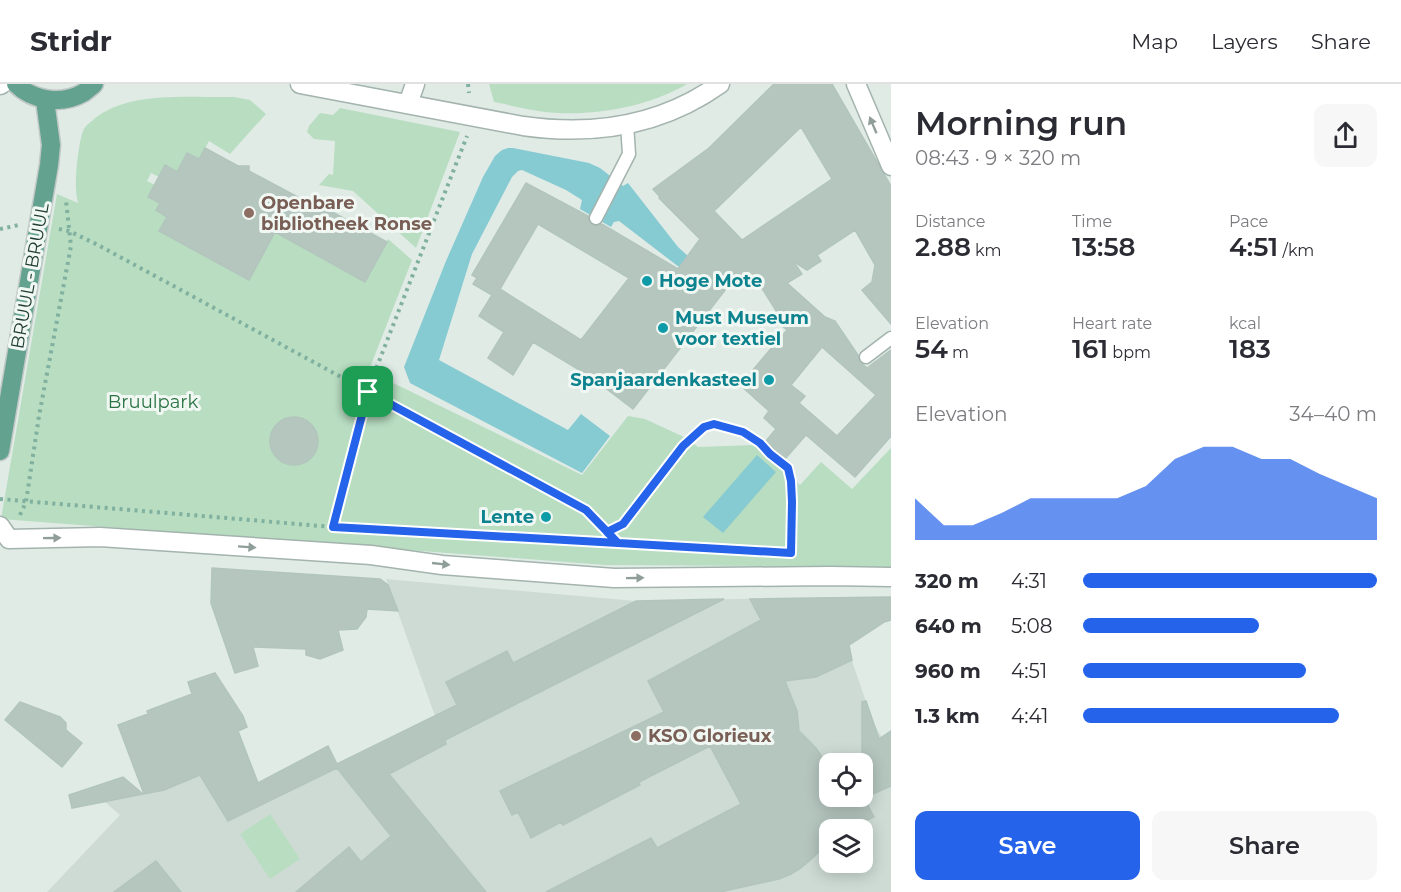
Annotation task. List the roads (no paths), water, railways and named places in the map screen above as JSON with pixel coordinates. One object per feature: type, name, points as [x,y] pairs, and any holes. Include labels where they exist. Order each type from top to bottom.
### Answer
[{"type":"main road","points":[[16,84],[45,100],[67,99],[82,94],[94,84]]},
{"type":"main road","name":"BRUUL - BRUUL","points":[[0,451],[50,165],[51,145],[45,100]]},
{"type":"street","points":[[300,84],[549,130],[601,129],[627,124],[684,106],[720,84]]},
{"type":"street","points":[[408,104],[415,84]]},
{"type":"street","points":[[856,84],[891,166]]},
{"type":"street","points":[[4,532],[371,555],[442,565],[614,578],[819,576],[891,578]]},
{"type":"lane","points":[[596,218],[629,154],[627,124]]},
{"type":"lane","points":[[866,357],[891,338]]},
{"type":"water","points":[[508,148],[589,163],[600,168],[623,186],[628,183],[678,247],[688,256],[679,267],[619,221],[614,222],[611,227],[580,209],[582,200],[522,170],[512,177],[472,254],[439,360],[568,430],[581,414],[610,436],[582,473],[410,383],[404,367],[446,261],[483,177],[495,156]]},
{"type":"water","points":[[757,455],[776,472],[723,533],[703,517]]},
{"type":"place","name":"Openbare bibliotheek Ronse","points":[[249,213]]},
{"type":"place","name":"Hoge Mote","points":[[647,281]]},
{"type":"place","name":"Must Museum voor textiel","points":[[663,328]]},
{"type":"place","name":"Spanjaardenkasteel","points":[[769,380]]},
{"type":"place","name":"Lente","points":[[546,517]]},
{"type":"place","name":"KSO Glorieux","points":[[636,736]]},
{"type":"park label","name":"Bruulpark","points":[[153,402]]}]
